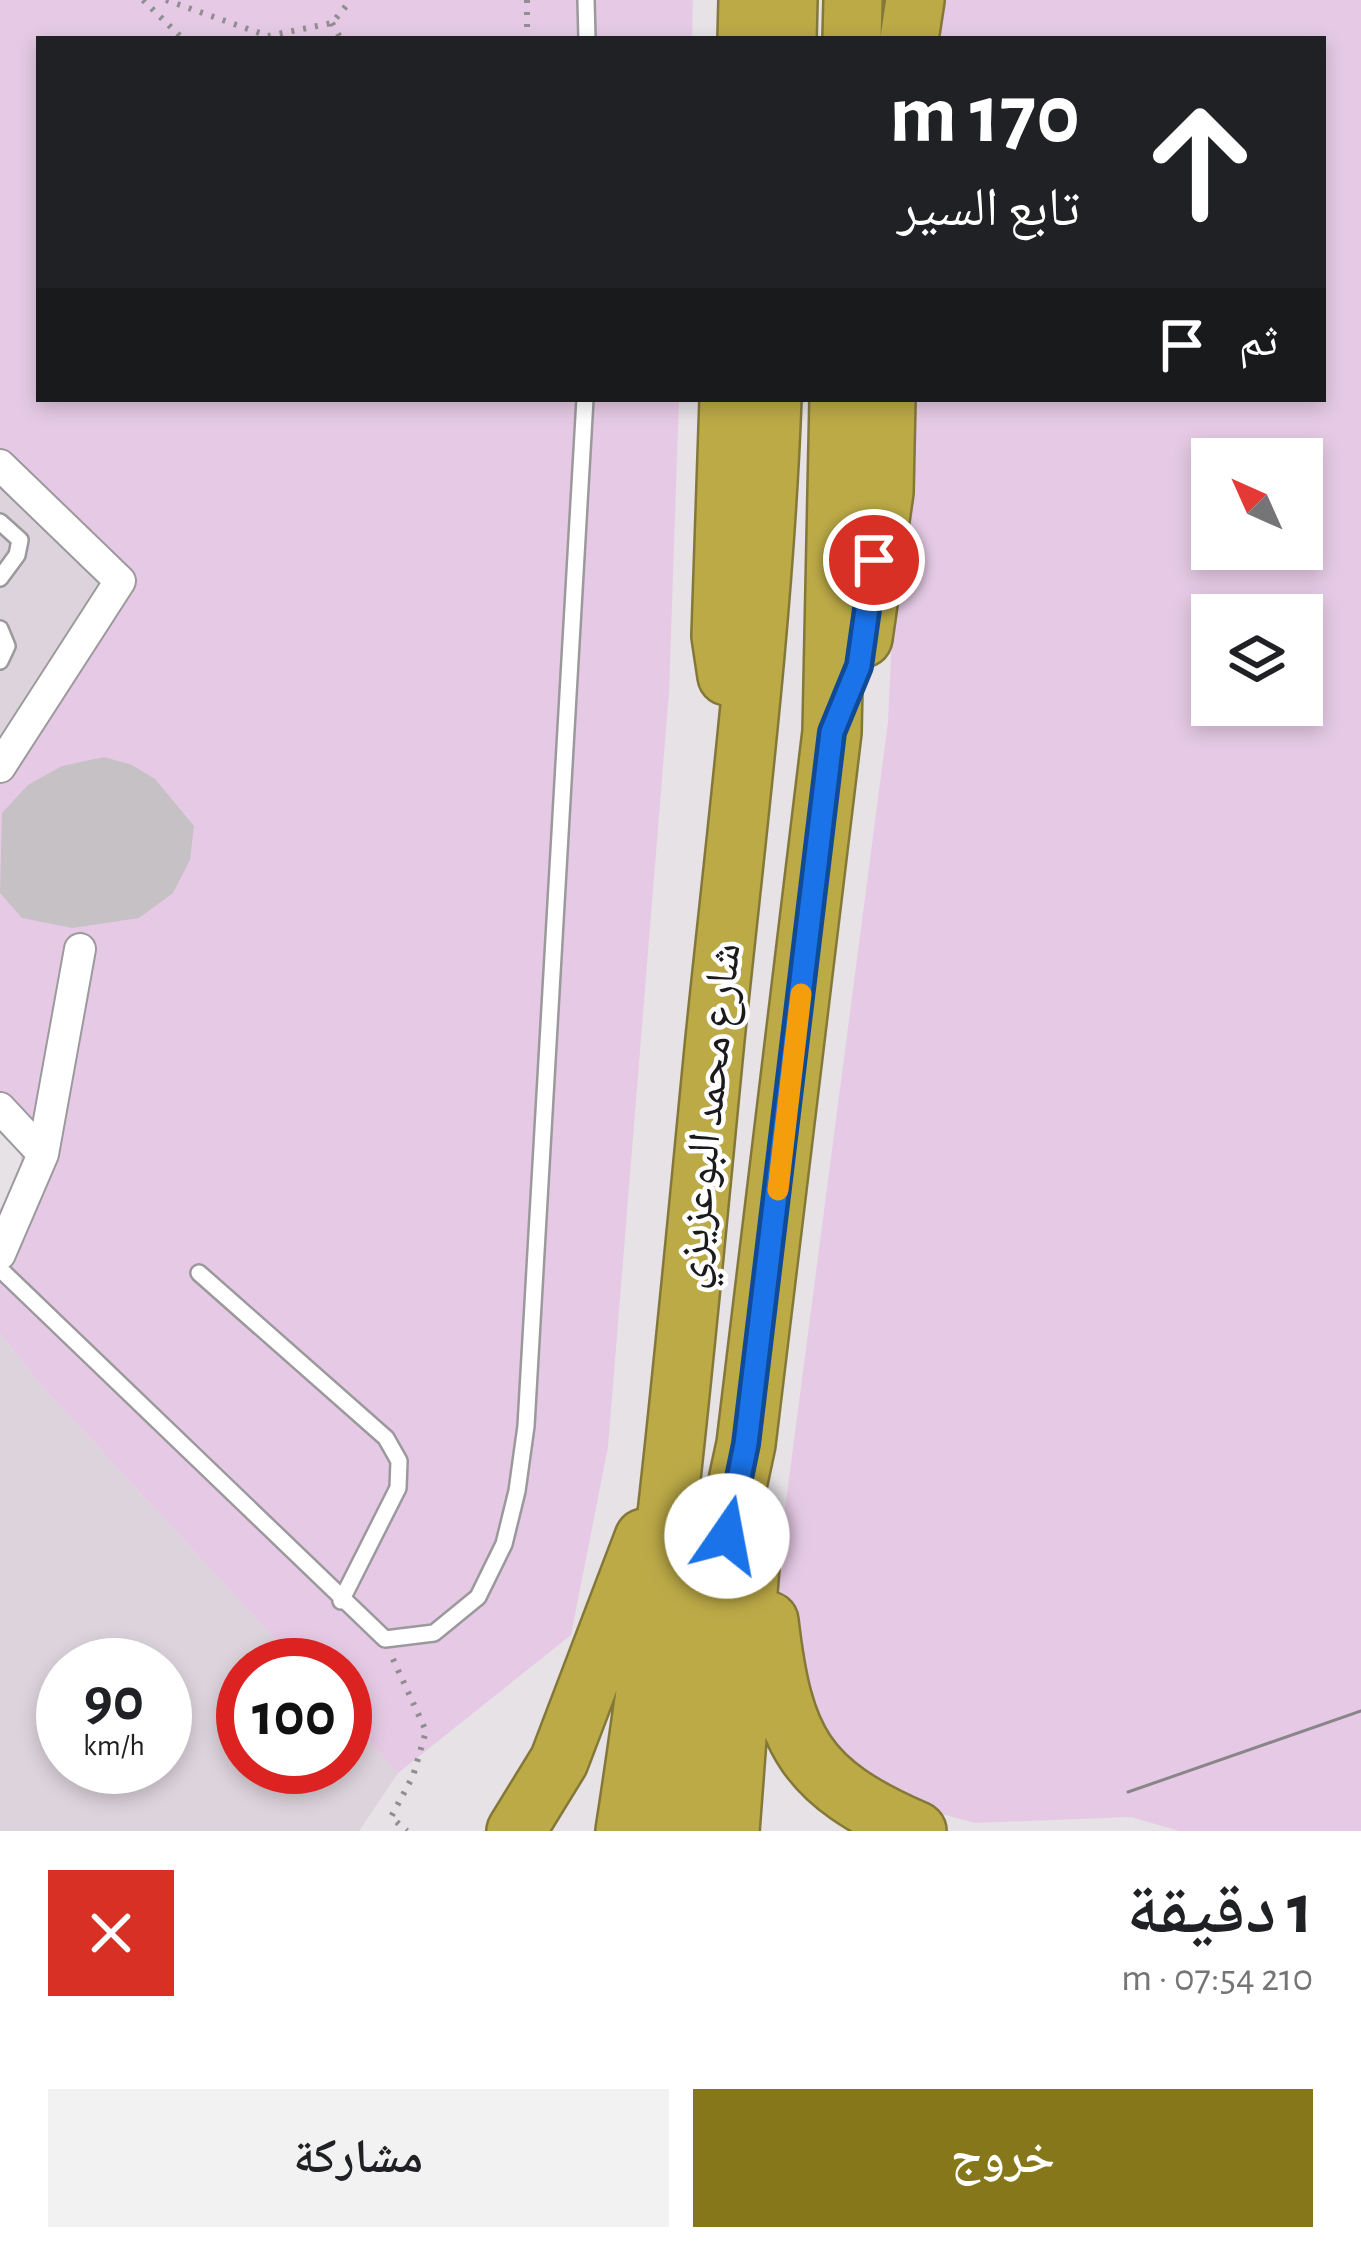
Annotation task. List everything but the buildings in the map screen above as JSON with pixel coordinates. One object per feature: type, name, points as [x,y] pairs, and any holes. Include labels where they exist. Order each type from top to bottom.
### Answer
[{"type":"highway","points":[[747,36],[748,0]]},
{"type":"highway","points":[[787,36],[788,0]]},
{"type":"highway","points":[[852,36],[853,0]]},
{"type":"highway","points":[[909,36],[915,0]]},
{"type":"highway","points":[[729,402],[721,636],[745,745]]},
{"type":"highway","name":"شارع محمد البوعزيزي","points":[[625,1831],[656,1634],[766,560],[772,402]]},
{"type":"highway","name":"شارع محمد البوعزيزي","points":[[678,1831],[687,1720],[746,1444],[832,732],[839,402]]},
{"type":"highway","points":[[832,732],[859,666],[884,492],[886,402]]},
{"type":"highway","points":[[746,1444],[753,1532],[776,1688],[807,1758],[864,1808],[917,1831]]},
{"type":"highway","points":[[516,1831],[559,1761],[674,1456]]},
{"type":"highway","points":[[730,1831],[753,1532]]},
{"type":"street","points":[[0,465],[120,581],[0,767]]},
{"type":"street","points":[[0,1253],[44,1154],[80,949]]},
{"type":"street","points":[[0,1108],[44,1154]]},
{"type":"lane","points":[[586,0],[587,36]]},
{"type":"lane","points":[[0,1269],[385,1640],[434,1633],[478,1597],[504,1544],[518,1491],[526,1426],[585,402]]},
{"type":"lane","points":[[0,522],[20,541],[0,578]]},
{"type":"lane","points":[[0,629],[7,646],[0,661]]},
{"type":"lane","points":[[199,1273],[386,1438],[399,1461],[398,1488],[341,1601]]},
{"type":"path","points":[[143,0],[180,36]]},
{"type":"path","points":[[166,0],[268,36],[332,23],[351,0]]},
{"type":"path","points":[[527,0],[527,36]]},
{"type":"path","points":[[332,23],[339,36]]},
{"type":"path","points":[[385,1640],[426,1732],[413,1776],[391,1816],[407,1831]]},
{"type":"shaded area","points":[[0,0],[693,0],[692,36],[36,36],[36,402],[679,402],[669,692],[608,1447],[571,1635],[398,1773],[372,1745],[372,1638],[274,1638],[40,1384],[0,1333],[0,1209],[23,1177],[19,1141],[0,1122],[0,746],[107,589],[0,484]]},
{"type":"shaded area","points":[[936,0],[1361,0],[1361,1831],[1179,1831],[1131,1817],[975,1823],[874,1796],[821,1753],[775,1656],[776,1578],[888,722],[903,402],[1326,402],[1326,36],[926,36]]},
{"type":"shaded area","points":[[0,465],[120,581],[0,746]]},
{"type":"shaded area","points":[[0,1333],[40,1384],[274,1638],[216,1638],[216,1794],[372,1794],[372,1745],[398,1773],[359,1831],[0,1831]]},
{"type":"tram line","points":[[1128,1792],[1361,1711]]},
{"type":"slow traffic","points":[[778,1190],[801,994]]},
{"type":"route","points":[[727,1536],[746,1444],[832,732],[859,666],[874,560]]}]
